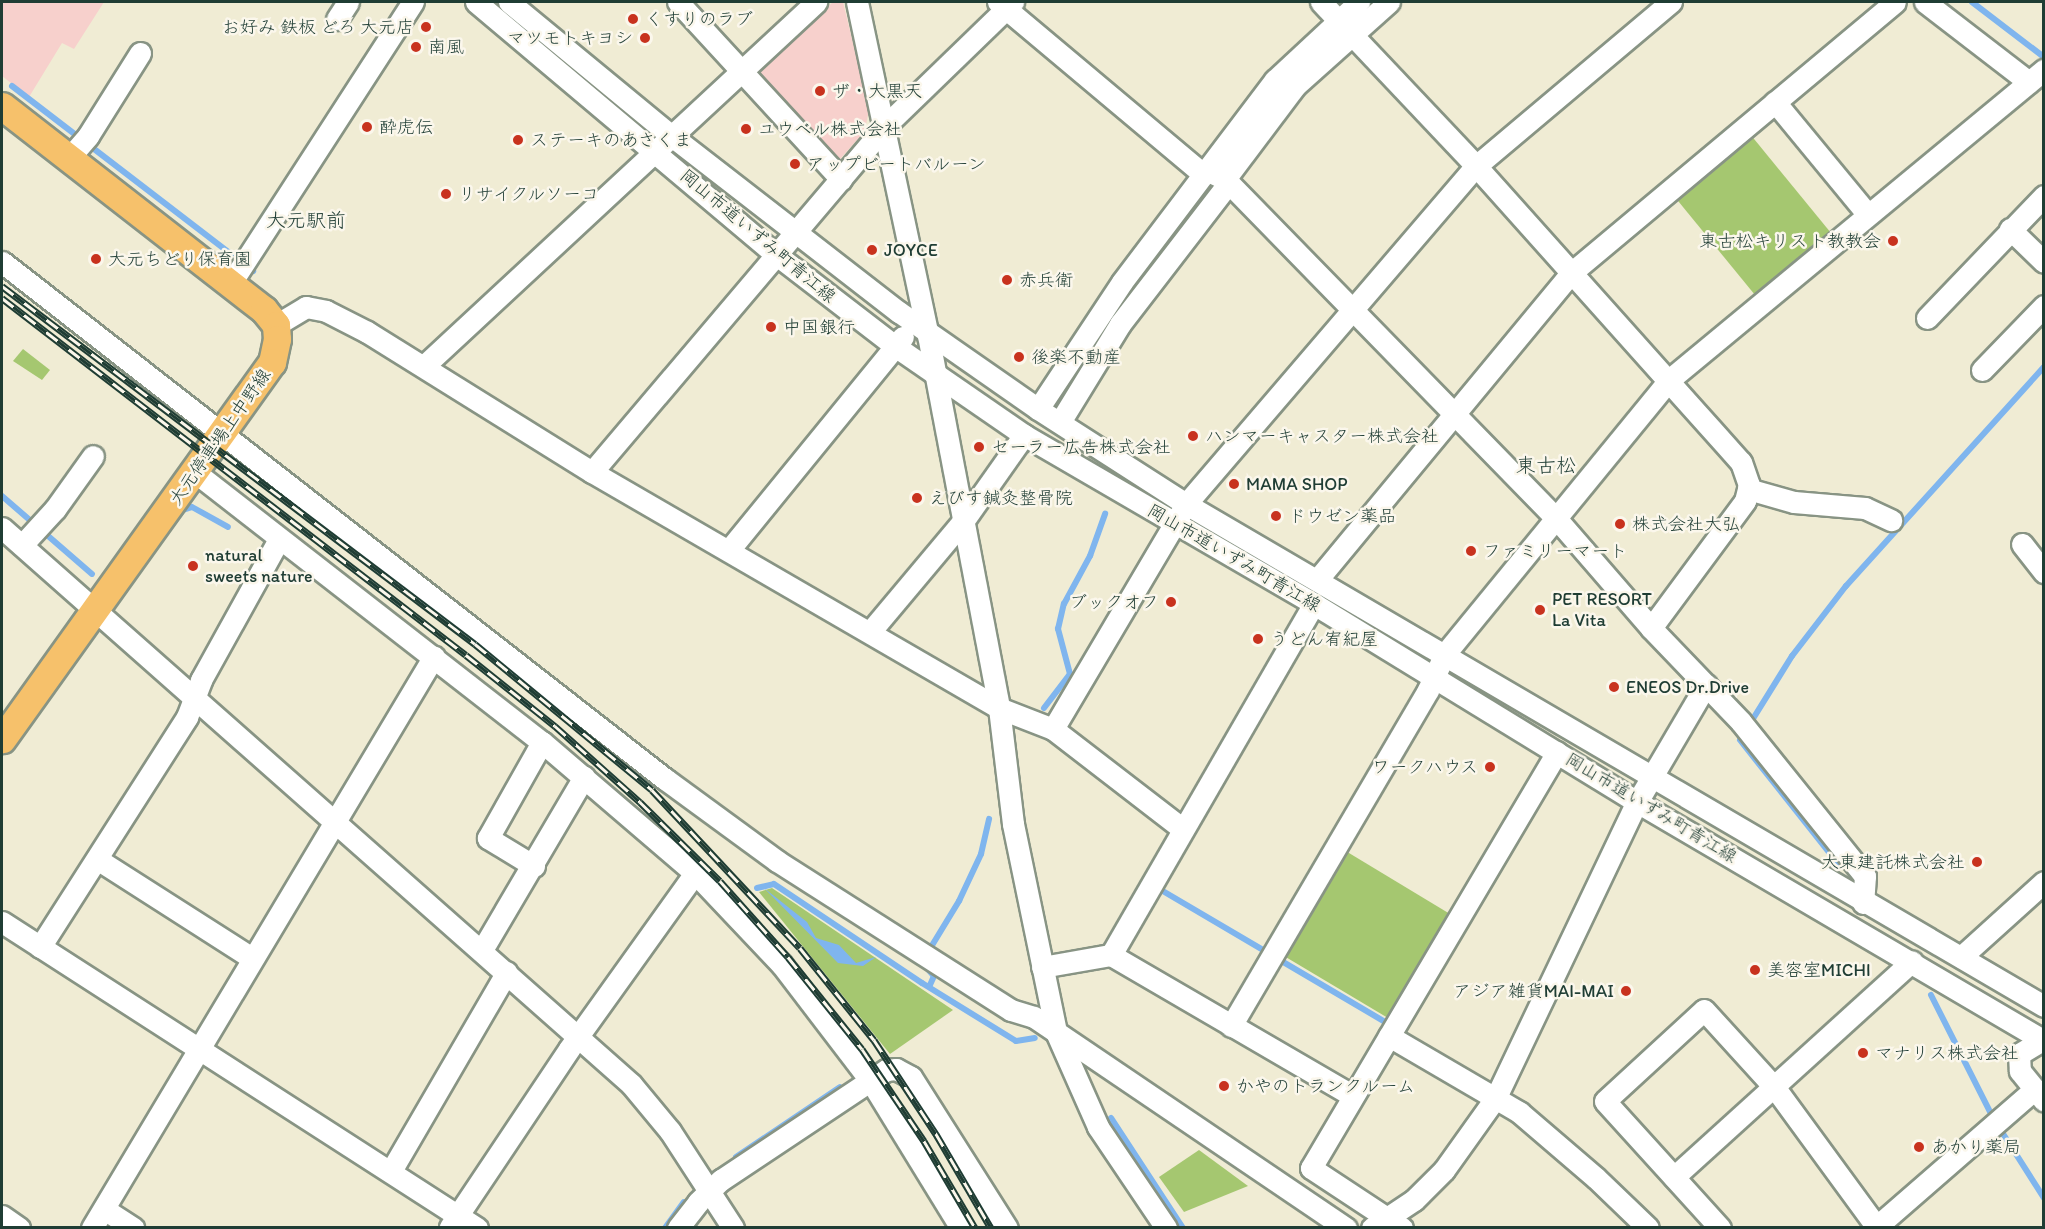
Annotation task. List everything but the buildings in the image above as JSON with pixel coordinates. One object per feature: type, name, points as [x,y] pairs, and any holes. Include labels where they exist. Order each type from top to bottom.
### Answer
[{"type":"main road","points":[[2,106],[79,147],[240,270],[276,326]]},
{"type":"main road","name":"大元停車場上中野線","points":[[2,740],[196,472],[272,362],[277,352],[276,326]]},
{"type":"street","points":[[240,270],[413,2]]},
{"type":"street","name":"岡山市道いずみ町青江線","points":[[476,2],[657,151],[778,256],[895,346],[1024,435],[1314,604],[1434,680],[1637,802],[1912,961],[2043,1040]]},
{"type":"street","name":"岡山市道いずみ町青江線","points":[[509,2],[673,137],[921,329],[1038,409],[1186,504],[1653,774],[1863,903],[1961,957],[2043,1006]]},
{"type":"street","points":[[678,2],[841,179]]},
{"type":"street","points":[[425,365],[816,2]]},
{"type":"street","points":[[857,2],[886,125],[921,329],[935,374],[964,520],[999,708],[1013,824],[1056,1032],[1098,1127],[1166,1227]]},
{"type":"street","points":[[1321,2],[1476,166],[1741,462],[1748,489],[1745,501],[1652,628]]},
{"type":"street","points":[[1038,409],[1122,282],[1218,179],[1346,28],[1359,2]]},
{"type":"street","points":[[1346,28],[1389,2]]},
{"type":"street","points":[[1053,729],[1186,504],[1476,166],[1671,2]]},
{"type":"street","points":[[1317,580],[1570,273],[1895,2]]},
{"type":"street","points":[[1231,1026],[1434,680],[1444,655],[1669,380],[2036,76],[1925,2]]},
{"type":"street","points":[[592,472],[778,256],[886,125],[1006,4],[1218,179],[1352,309],[1555,517],[1652,628],[1741,722],[1865,876],[1863,903]]},
{"type":"street","points":[[79,147],[140,53]]},
{"type":"street","points":[[1775,102],[1868,215]]},
{"type":"street","points":[[1060,422],[1120,324],[1218,179]]},
{"type":"street","points":[[1927,318],[2043,196]]},
{"type":"street","points":[[2010,229],[2043,262]]},
{"type":"street","points":[[2,262],[224,432],[665,779],[777,861],[1011,1010],[1034,1017],[1346,1227]]},
{"type":"street","points":[[1982,370],[2043,306]]},
{"type":"street","points":[[276,326],[306,307],[326,311],[425,365],[592,472],[999,708],[1053,729],[1184,830]]},
{"type":"street","points":[[729,550],[895,346],[921,329]]},
{"type":"street","points":[[870,632],[964,520],[1024,435]]},
{"type":"street","points":[[93,456],[38,527],[10,541],[96,608],[194,698],[507,972],[631,1084],[711,1189],[733,1227]]},
{"type":"street","points":[[196,472],[542,742],[695,873],[782,965],[870,1080],[961,1227]]},
{"type":"street","points":[[1748,489],[1794,502],[1865,508],[1891,520]]},
{"type":"street","points":[[39,947],[98,859],[187,717],[194,698],[279,539]]},
{"type":"street","points":[[2022,544],[2043,572]]},
{"type":"street","points":[[1111,955],[1314,604]]},
{"type":"street","points":[[92,1227],[252,958],[337,822],[434,656]]},
{"type":"street","points":[[1557,752],[1352,1095],[1311,1168],[1387,1225],[1444,1170],[1496,1097],[1637,802],[1706,685]]},
{"type":"street","points":[[534,866],[488,838],[542,742]]},
{"type":"street","points":[[482,950],[534,866],[584,777]]},
{"type":"street","points":[[98,859],[252,958]]},
{"type":"street","points":[[453,1221],[579,1036],[695,873]]},
{"type":"street","points":[[1961,957],[2043,882]]},
{"type":"street","points":[[2,922],[391,1171],[453,1221],[477,1227]]},
{"type":"street","points":[[1042,967],[1111,955],[1352,1095]]},
{"type":"street","points":[[1674,1177],[1775,1088],[1912,961]]},
{"type":"street","points":[[391,1171],[507,972]]},
{"type":"street","points":[[1720,1227],[1605,1101],[1704,1010],[1775,1088],[1876,1227],[1996,1122],[2039,1095],[2020,1071],[2019,1053],[2043,1040]]},
{"type":"street","points":[[1392,1030],[1496,1097],[1596,1178],[1648,1227]]},
{"type":"street","points":[[678,1227],[711,1189],[870,1080],[886,1070],[896,1069],[911,1077],[1006,1227]]},
{"type":"street","points":[[104,1209],[133,1227]]},
{"type":"street","points":[[2,1216],[19,1227]]},
{"type":"shaded area","points":[[2,2],[104,2],[74,49],[62,43],[29,97],[2,76]]},
{"type":"shaded area","name":"ザ・大黒天","points":[[833,2],[843,2],[869,109],[865,131],[840,159],[758,73],[759,69]]},
{"type":"green space","points":[[1750,134],[1831,233],[1755,295],[1674,196]]},
{"type":"green space","points":[[23,349],[50,370],[42,380],[13,361]]},
{"type":"green space","points":[[1344,850],[1450,914],[1388,1018],[1284,956]]},
{"type":"green space","points":[[772,888],[953,1010],[890,1054],[759,892]]},
{"type":"green space","points":[[1199,1150],[1248,1186],[1184,1212],[1159,1177]]},
{"type":"water","points":[[764,888],[807,922],[816,938],[839,945],[856,963],[876,957],[863,966],[838,963]]},
{"type":"waterway","points":[[1972,2],[2044,57]]},
{"type":"waterway","points":[[12,86],[253,271]]},
{"type":"waterway","points":[[1121,306],[1217,181]]},
{"type":"waterway","points":[[1062,397],[1102,334]]},
{"type":"waterway","points":[[1751,722],[1792,656],[1846,586],[2044,367]]},
{"type":"waterway","points":[[2,496],[92,574]]},
{"type":"waterway","points":[[119,595],[183,510],[192,507],[228,527]]},
{"type":"waterway","points":[[1044,708],[1070,674],[1058,629],[1064,604],[1090,556],[1105,514]]},
{"type":"waterway","points":[[1740,740],[1840,866]]},
{"type":"waterway","points":[[928,952],[959,901],[981,854],[989,819]]},
{"type":"waterway","points":[[757,888],[774,884],[922,983],[1016,1041],[1035,1038]]},
{"type":"waterway","points":[[1156,887],[1390,1025]]},
{"type":"waterway","points":[[925,966],[934,976],[930,985]]},
{"type":"waterway","points":[[1931,995],[1993,1118],[2044,1198]]},
{"type":"waterway","points":[[736,1157],[840,1087]]},
{"type":"waterway","points":[[1111,1118],[1183,1228]]},
{"type":"waterway","points":[[665,1228],[684,1202]]},
{"type":"railway","points":[[2,286],[475,644],[652,790],[800,948],[874,1040],[936,1134],[991,1228]]},
{"type":"railway","points":[[2,298],[466,655],[555,726],[640,802],[720,881],[788,957],[862,1049],[924,1141],[975,1228]]},
{"type":"place","name":"くすりのラブ","points":[[633,19]]},
{"type":"place","name":"お好み 鉄板 どろ 大元店","points":[[426,27]]},
{"type":"place","name":"マツモトキヨシ","points":[[645,38]]},
{"type":"place","name":"南風","points":[[416,47]]},
{"type":"place","name":"ザ・大黒天","points":[[820,91]]},
{"type":"place","name":"酔虎伝","points":[[367,127]]},
{"type":"place","name":"ユウベル株式会社","points":[[746,129]]},
{"type":"place","name":"ステーキのあさくま","points":[[518,140]]},
{"type":"place","name":"アップビートバルーン","points":[[795,164]]},
{"type":"place","name":"リサイクルソーコ","points":[[446,194]]},
{"type":"place","name":"東古松キリスト教教会","points":[[1893,241]]},
{"type":"place","name":"JOYCE","points":[[872,250]]},
{"type":"place","name":"大元ちどり保育園","points":[[96,259]]},
{"type":"place","name":"赤兵衛","points":[[1007,280]]},
{"type":"place","name":"中国銀行","points":[[771,327]]},
{"type":"place","name":"後楽不動産","points":[[1019,357]]},
{"type":"place","name":"ハンマーキャスター株式会社","points":[[1193,436]]},
{"type":"place","name":"セーラー広告株式会社","points":[[979,447]]},
{"type":"place","name":"MAMA SHOP","points":[[1234,484]]},
{"type":"place","name":"えびす鍼灸整骨院","points":[[917,498]]},
{"type":"place","name":"ドウゼン薬品","points":[[1276,516]]},
{"type":"place","name":"株式会社大弘","points":[[1620,524]]},
{"type":"place","name":"ファミリーマート","points":[[1471,551]]},
{"type":"place","name":"natural sweets nature","points":[[193,566]]},
{"type":"place","name":"ブックオフ","points":[[1171,602]]},
{"type":"place","name":"PET RESORT La Vita","points":[[1540,610]]},
{"type":"place","name":"うどん宥紀屋","points":[[1258,639]]},
{"type":"place","name":"ENEOS Dr.Drive","points":[[1614,687]]},
{"type":"place","name":"ワークハウス","points":[[1490,767]]},
{"type":"place","name":"大東建託株式会社","points":[[1977,862]]},
{"type":"place","name":"美容室MICHI","points":[[1755,970]]},
{"type":"place","name":"アジア雑貨MAI-MAI","points":[[1626,991]]},
{"type":"place","name":"マナリス株式会社","points":[[1863,1053]]},
{"type":"place","name":"かやのトランクルーム","points":[[1224,1086]]},
{"type":"place","name":"あかり薬局","points":[[1919,1147]]},
{"type":"district","name":"大元駅前","points":[[306,220]]},
{"type":"district","name":"東古松","points":[[1546,465]]}]
